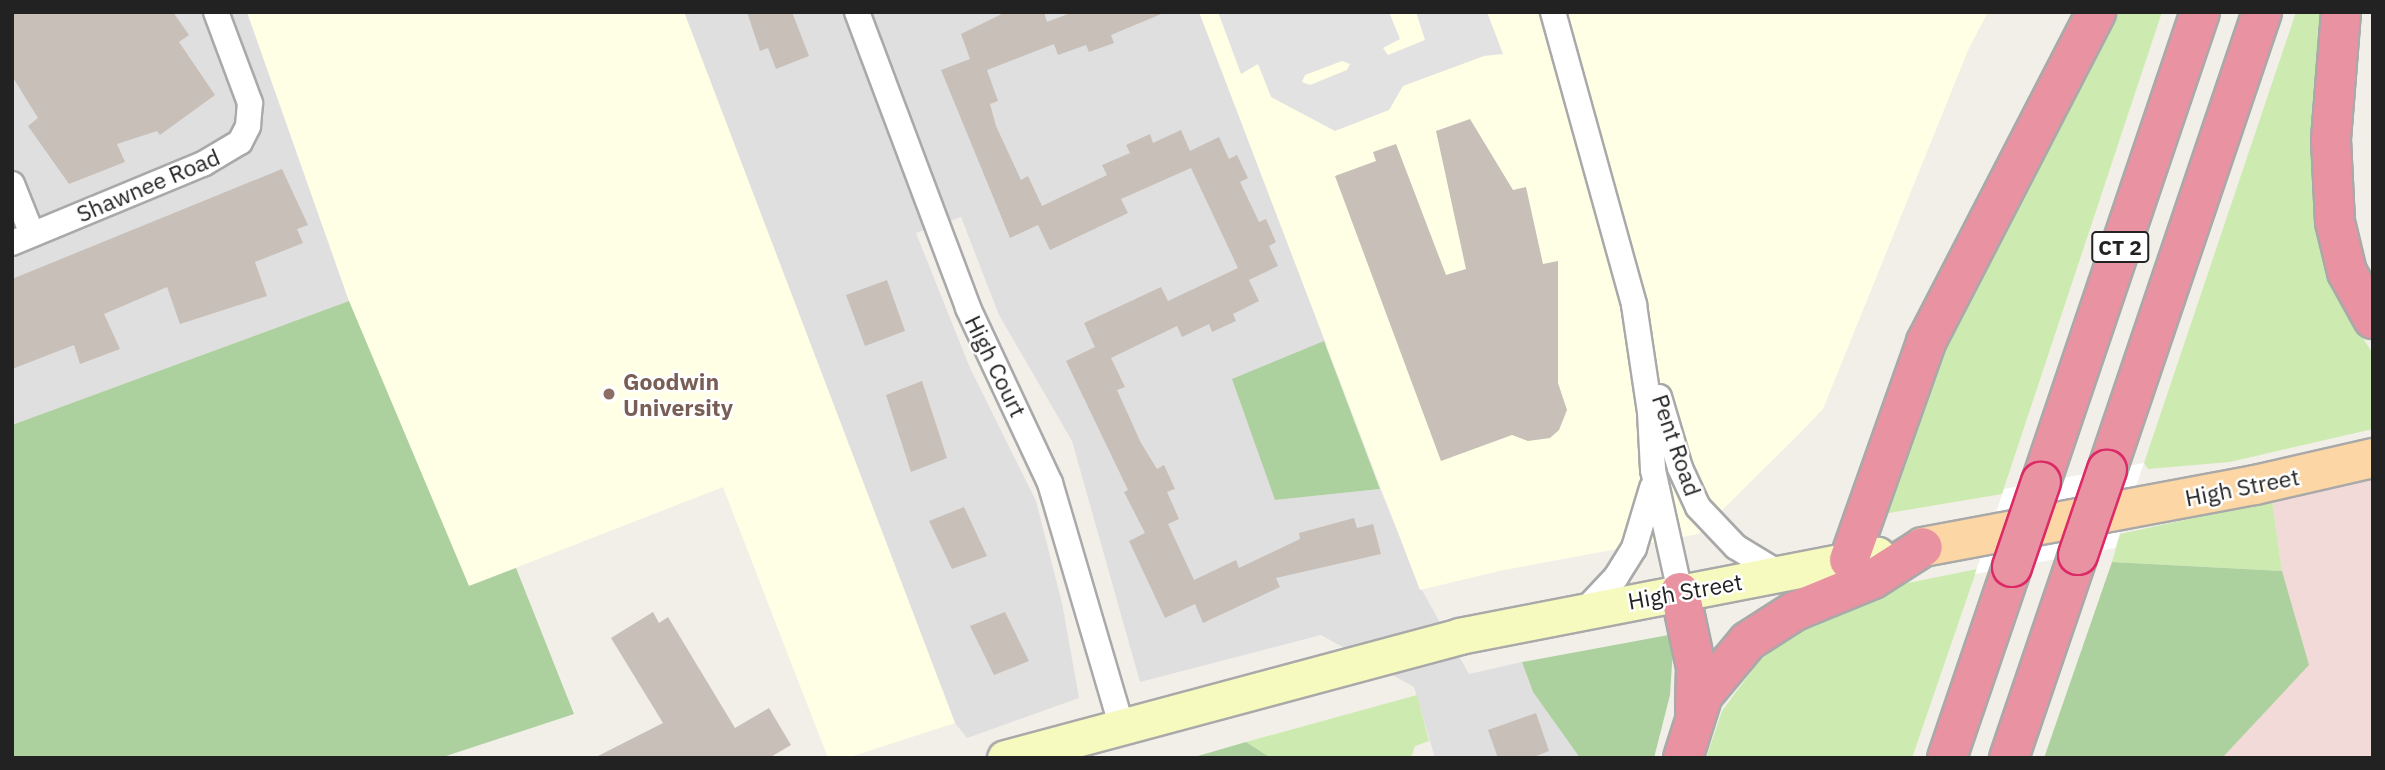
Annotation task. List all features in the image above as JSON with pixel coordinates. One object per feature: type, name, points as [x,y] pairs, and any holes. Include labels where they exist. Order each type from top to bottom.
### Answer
[{"type":"highway","points":[[1849,560],[1926,342],[2096,12]]},
{"type":"highway","name":"CT 2","points":[[1947,758],[2200,12]]},
{"type":"highway","name":"CT 2","points":[[2009,758],[2262,12]]},
{"type":"highway","points":[[2341,12],[2331,141],[2335,222],[2347,272],[2373,319]]},
{"type":"highway","points":[[1694,714],[1718,673],[1757,634],[1795,611],[1874,579],[1923,547]]},
{"type":"highway","points":[[1680,592],[1696,667],[1694,714],[1683,758]]},
{"type":"main road","name":"High Street","points":[[1005,758],[1410,648],[1586,609],[2217,493],[2373,458]]},
{"type":"main road","points":[[1040,758],[1073,738]]},
{"type":"street","name":"Shawnee Road","points":[[22,239],[234,147],[248,126],[250,99],[216,12]]},
{"type":"street","name":"High Court","points":[[857,12],[971,315],[1050,483],[1121,725]]},
{"type":"street","name":"Pent Road","points":[[1553,12],[1688,490],[1736,547],[1779,573]]},
{"type":"street","points":[[12,184],[22,239]]},
{"type":"street","name":"Pent Road","points":[[1586,609],[1616,577],[1634,548],[1652,496],[1653,470],[1647,386],[1629,281]]},
{"type":"street","name":"Pent Road","points":[[1653,470],[1680,592]]},
{"type":"shaded area","points":[[12,12],[247,12],[349,301],[12,425]]},
{"type":"shaded area","name":"Goodwin University","points":[[247,12],[684,12],[955,723],[847,758],[828,758],[723,487],[469,586],[349,301]]},
{"type":"shaded area","points":[[684,12],[1202,12],[1328,341],[1275,500],[1380,489],[1423,592],[1469,674],[1522,662],[1533,692],[1580,758],[1435,758],[1414,687],[1321,635],[1140,682],[1072,441],[999,315],[961,217],[916,233],[970,368],[1036,501],[1062,603],[1079,698],[967,738],[955,723]]},
{"type":"shaded area","points":[[1199,12],[1988,12],[1969,48],[1823,409],[1796,437],[1698,534],[1499,571],[1420,590]]},
{"type":"shaded area","points":[[1218,12],[1389,12],[1400,39],[1383,48],[1388,55],[1425,40],[1416,12],[1487,12],[1503,54],[1484,56],[1403,86],[1389,110],[1335,131],[1271,97],[1258,64],[1241,74]],"holes":[[[1342,61],[1350,64],[1347,70],[1310,85],[1302,82],[1305,75]]]},
{"type":"shaded area","points":[[2373,479],[2373,758],[2222,758],[2282,571],[2272,501]]},
{"type":"green space","points":[[2111,12],[2162,12],[2002,494],[1883,514],[1951,305]]},
{"type":"green space","points":[[2296,12],[2327,12],[2325,260],[2340,301],[2373,354],[2373,429],[2230,462],[2148,469],[2144,463]]},
{"type":"green space","points":[[349,301],[469,586],[516,568],[574,714],[440,758],[12,758],[12,425]]},
{"type":"green space","points":[[1324,341],[1380,489],[1275,500],[1232,379]]},
{"type":"green space","points":[[2272,501],[2282,571],[2112,562],[2120,534]]},
{"type":"green space","points":[[2112,562],[2282,571],[2309,665],[2222,758],[2044,758]]},
{"type":"green space","points":[[1977,569],[1912,758],[1706,758],[1722,711],[1759,661],[1797,630],[1903,584]]},
{"type":"green space","points":[[1674,634],[1670,695],[1654,758],[1580,758],[1533,692],[1522,662]]},
{"type":"green space","points":[[1417,695],[1429,741],[1415,746],[1411,758],[1271,758],[1246,742]]},
{"type":"green space","points":[[1246,742],[1271,758],[1191,758]]},
{"type":"pier","points":[[2144,463],[2115,548],[1975,574],[2004,489]]},
{"type":"building","points":[[12,12],[173,12],[189,35],[179,42],[215,95],[160,135],[157,131],[117,144],[125,162],[69,184],[28,126],[38,118],[12,76]]},
{"type":"building","points":[[747,12],[792,12],[809,56],[776,69],[768,48],[760,51]]},
{"type":"building","points":[[1006,12],[1044,12],[1047,22],[1073,12],[1166,12],[1111,35],[1114,43],[1089,52],[1086,45],[1058,55],[1054,44],[987,70],[998,101],[990,104],[996,126],[1021,180],[1028,176],[1042,206],[1107,175],[1102,165],[1130,153],[1126,145],[1150,134],[1153,143],[1181,130],[1190,151],[1219,137],[1229,159],[1237,155],[1248,178],[1240,182],[1259,222],[1266,219],[1276,242],[1269,246],[1278,266],[1249,280],[1259,301],[1233,314],[1236,321],[1212,332],[1209,324],[1182,337],[1177,326],[1111,358],[1125,387],[1117,390],[1141,443],[1157,469],[1164,465],[1175,489],[1167,492],[1179,519],[1168,524],[1194,580],[1236,560],[1239,568],[1300,539],[1299,533],[1354,518],[1357,528],[1373,524],[1381,554],[1276,578],[1280,587],[1203,623],[1195,604],[1165,618],[1129,541],[1145,533],[1124,492],[1128,490],[1066,361],[1095,347],[1084,323],[1161,287],[1168,301],[1238,268],[1191,168],[1121,199],[1128,213],[1050,250],[1038,225],[1010,238],[941,70],[970,59],[961,34]]},
{"type":"building","points":[[1470,119],[1513,190],[1526,187],[1543,264],[1558,261],[1558,383],[1567,410],[1559,430],[1550,438],[1528,441],[1512,435],[1441,461],[1335,176],[1376,161],[1373,152],[1396,144],[1446,275],[1466,269],[1436,131]]},
{"type":"building","points":[[282,169],[308,225],[297,229],[303,243],[255,262],[267,296],[180,324],[167,287],[104,314],[120,349],[80,364],[74,345],[12,369],[12,279]]},
{"type":"building","points":[[887,280],[905,331],[865,346],[846,295]]},
{"type":"building","points":[[922,381],[947,458],[911,472],[886,395]]},
{"type":"building","points":[[964,507],[987,556],[952,569],[929,521]]},
{"type":"building","points":[[653,612],[659,623],[668,617],[735,728],[769,708],[791,745],[769,758],[594,758],[663,723],[611,638]]},
{"type":"building","points":[[1005,612],[1029,661],[994,675],[970,626]]},
{"type":"building","points":[[1536,713],[1549,751],[1531,758],[1498,758],[1488,730]]},
{"type":"place","name":"Goodwin University","points":[[609,394]]}]
